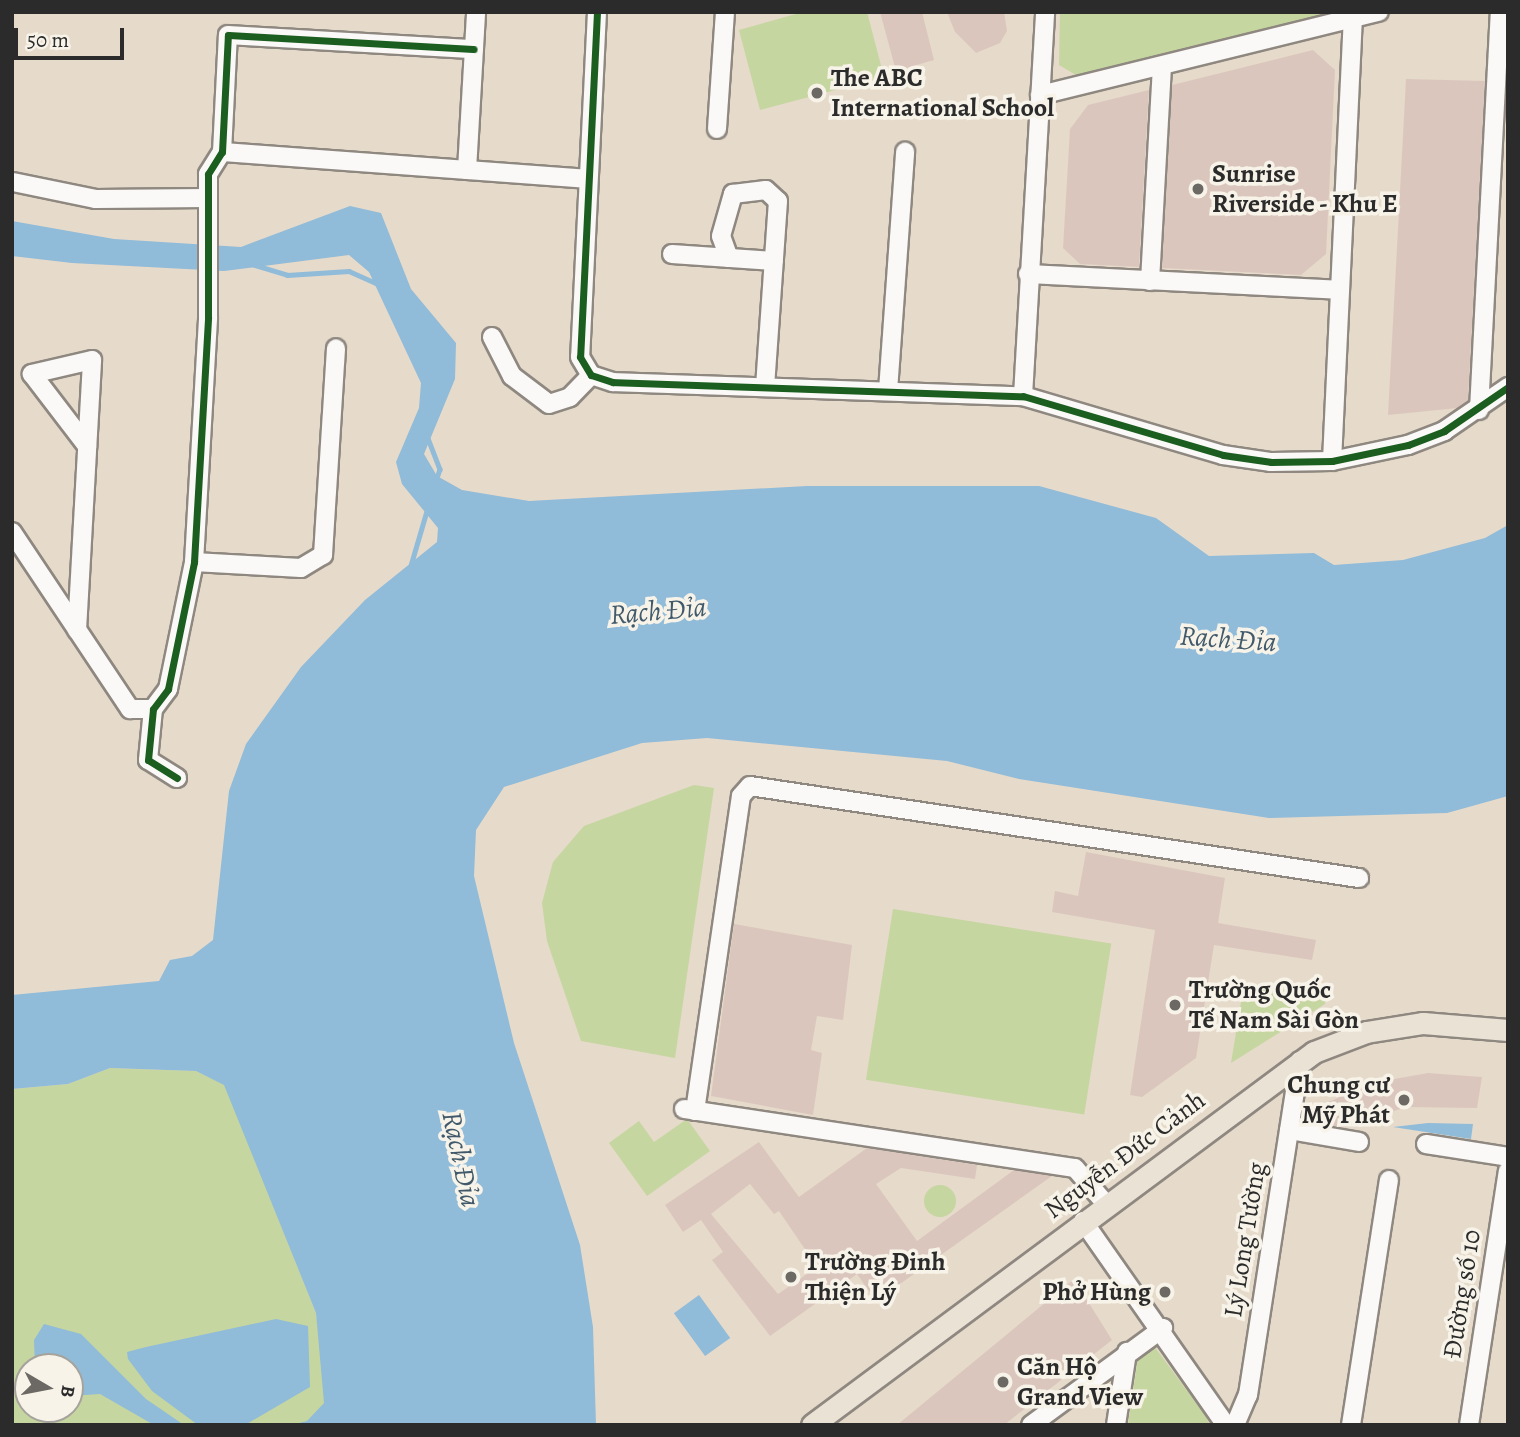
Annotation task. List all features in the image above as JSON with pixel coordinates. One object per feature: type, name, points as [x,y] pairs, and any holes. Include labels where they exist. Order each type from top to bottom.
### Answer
[{"type":"main road","name":"Nguyễn Đức Cảnh","points":[[812,1425],[1083,1220],[1300,1061],[1383,1028],[1442,1022],[1508,1030]]},
{"type":"street","points":[[467,170],[476,12]]},
{"type":"street","points":[[597,12],[580,357],[590,375],[613,383],[1023,396],[1223,455],[1332,461],[1408,445],[1479,410],[1508,387]]},
{"type":"street","points":[[717,130],[724,12]]},
{"type":"street","points":[[1023,396],[1045,12]]},
{"type":"street","points":[[1040,95],[1379,12]]},
{"type":"street","points":[[1479,410],[1500,12]]},
{"type":"street","points":[[1332,461],[1353,19]]},
{"type":"street","points":[[177,778],[148,760],[153,709],[168,689],[194,562],[208,317],[208,174],[222,152],[228,35],[474,49]]},
{"type":"street","points":[[1150,281],[1162,67]]},
{"type":"street","points":[[222,152],[587,179]]},
{"type":"street","points":[[888,391],[905,152]]},
{"type":"street","points":[[13,181],[96,199],[208,198]]},
{"type":"street","points":[[729,258],[721,236],[733,194],[766,190],[778,201],[765,387]]},
{"type":"street","points":[[672,254],[774,261]]},
{"type":"street","points":[[1028,274],[1339,290]]},
{"type":"street","points":[[492,337],[512,376],[549,404],[570,397],[590,375]]},
{"type":"street","points":[[194,562],[301,568],[323,555],[336,348]]},
{"type":"street","points":[[77,630],[88,446],[93,360],[32,374],[88,446]]},
{"type":"street","points":[[12,532],[130,709],[153,709]]},
{"type":"street","points":[[1106,1204],[1075,1168],[689,1110],[741,796],[750,786],[1359,878]]},
{"type":"street","name":"Lý Long Tường","points":[[1235,1425],[1248,1395],[1300,1061]]},
{"type":"street","points":[[1289,1130],[1359,1142]]},
{"type":"street","points":[[1426,1144],[1508,1157]]},
{"type":"street","name":"Đường số 10","points":[[1469,1425],[1508,1171]]},
{"type":"street","points":[[1350,1425],[1389,1180]]},
{"type":"street","points":[[1083,1220],[1163,1328],[1226,1425]]},
{"type":"street","points":[[1031,1425],[1163,1328]]},
{"type":"street","points":[[1116,1425],[1127,1352]]},
{"type":"green space","points":[[803,12],[867,12],[884,77],[760,110],[739,30]]},
{"type":"green space","points":[[1060,12],[1335,12],[1081,78],[1059,65]]},
{"type":"green space","points":[[694,785],[714,788],[675,1058],[581,1041],[547,941],[542,903],[553,862],[584,826]]},
{"type":"green space","points":[[893,909],[1111,944],[1084,1114],[866,1080]]},
{"type":"green space","points":[[1244,984],[1326,996],[1325,1004],[1231,1063]]},
{"type":"green space","points":[[110,1068],[196,1071],[225,1085],[316,1313],[330,1425],[12,1425],[12,1089],[68,1084]]},
{"type":"green space","points":[[687,1119],[710,1151],[647,1196],[609,1143],[639,1121],[654,1142]]},
{"type":"green space","points":[[940,1185],[951,1190],[956,1201],[951,1212],[940,1217],[929,1212],[924,1201],[929,1190]]},
{"type":"green space","points":[[1154,1346],[1210,1425],[1128,1425],[1138,1357]]},
{"type":"water","name":"Rạch Đỉa","points":[[350,206],[381,213],[411,289],[456,343],[455,379],[424,454],[437,476],[462,490],[529,501],[807,486],[1039,486],[1156,518],[1209,556],[1314,553],[1334,565],[1403,560],[1485,538],[1508,525],[1508,796],[1447,813],[1269,818],[1019,779],[947,761],[707,738],[642,743],[504,787],[476,830],[474,876],[514,1043],[580,1245],[593,1327],[596,1425],[291,1425],[307,1421],[324,1403],[316,1313],[224,1085],[196,1071],[110,1068],[68,1084],[12,1089],[12,995],[159,981],[170,960],[192,956],[213,940],[229,791],[246,744],[301,667],[365,600],[437,542],[438,528],[402,484],[396,462],[419,408],[421,383],[369,272],[349,255],[224,271],[72,263],[12,256],[12,221],[114,239],[241,247]]},
{"type":"water","points":[[1428,1123],[1473,1124],[1471,1139],[1393,1127]]},
{"type":"water","points":[[699,1295],[730,1338],[705,1356],[674,1313]]},
{"type":"water","points":[[276,1319],[308,1326],[310,1387],[245,1425],[198,1425],[152,1391],[128,1359],[127,1352]]},
{"type":"water","points":[[44,1324],[81,1334],[146,1399],[184,1425],[154,1425],[100,1394],[84,1395],[84,1353],[34,1353],[34,1340]]},
{"type":"building","points":[[880,12],[922,12],[934,60],[896,71]]},
{"type":"building","points":[[947,12],[1004,12],[1007,31],[1000,43],[976,53],[955,32]]},
{"type":"building","name":"Sunrise Riverside - Khu E","points":[[1313,50],[1335,70],[1326,254],[1301,275],[1162,268],[1172,85]]},
{"type":"building","points":[[1406,79],[1485,81],[1468,401],[1458,408],[1388,415]]},
{"type":"building","points":[[1149,90],[1139,267],[1080,264],[1063,248],[1070,129],[1088,105]]},
{"type":"building","name":"Trường Quốc Tế Nam Sài Gòn","points":[[1086,852],[1225,878],[1218,923],[1316,940],[1312,960],[1214,945],[1196,1058],[1142,1097],[1130,1095],[1155,930],[1052,912],[1055,891],[1078,896]]},
{"type":"building","points":[[734,924],[852,945],[843,1020],[817,1016],[811,1050],[822,1053],[813,1115],[711,1096]]},
{"type":"building","name":"Chung cư Mỹ Phát","points":[[1428,1073],[1482,1077],[1477,1108],[1406,1107],[1344,1128],[1326,1125],[1317,1107],[1372,1083]]},
{"type":"building","points":[[759,1142],[799,1197],[867,1148],[977,1165],[975,1179],[901,1168],[876,1184],[917,1241],[1014,1170],[1052,1176],[876,1301],[857,1274],[770,1336],[712,1260],[723,1252],[701,1220],[683,1232],[665,1205]],"holes":[[[750,1184],[774,1214],[779,1211],[817,1267],[778,1294],[711,1214]]]},
{"type":"building","name":"Căn Hộ Grand View","points":[[1074,1279],[1112,1340],[1004,1425],[897,1425]]},
{"type":"waterway","points":[[252,264],[287,275],[349,271],[378,284]]},
{"type":"waterway","points":[[426,433],[440,469],[436,481]]},
{"type":"waterway","points":[[409,571],[428,506]]},
{"type":"cycle path","points":[[597,12],[580,357],[591,375],[613,382],[1023,396],[1223,455],[1271,462],[1332,461],[1408,445],[1444,431],[1508,387]]},
{"type":"cycle path","points":[[177,778],[148,760],[153,709],[168,689],[194,562],[208,317],[208,174],[222,152],[228,35],[474,49]]},
{"type":"place","name":"The ABC International School","points":[[817,93]]},
{"type":"place","name":"Sunrise Riverside - Khu E","points":[[1198,189]]},
{"type":"place","name":"Trường Quốc Tế Nam Sài Gòn","points":[[1175,1005]]},
{"type":"place","name":"Chung cư Mỹ Phát","points":[[1404,1100]]},
{"type":"place","name":"Trường Đinh Thiện Lý","points":[[791,1277]]},
{"type":"place","name":"Phở Hùng","points":[[1165,1292]]},
{"type":"place","name":"Căn Hộ Grand View","points":[[1003,1382]]}]
